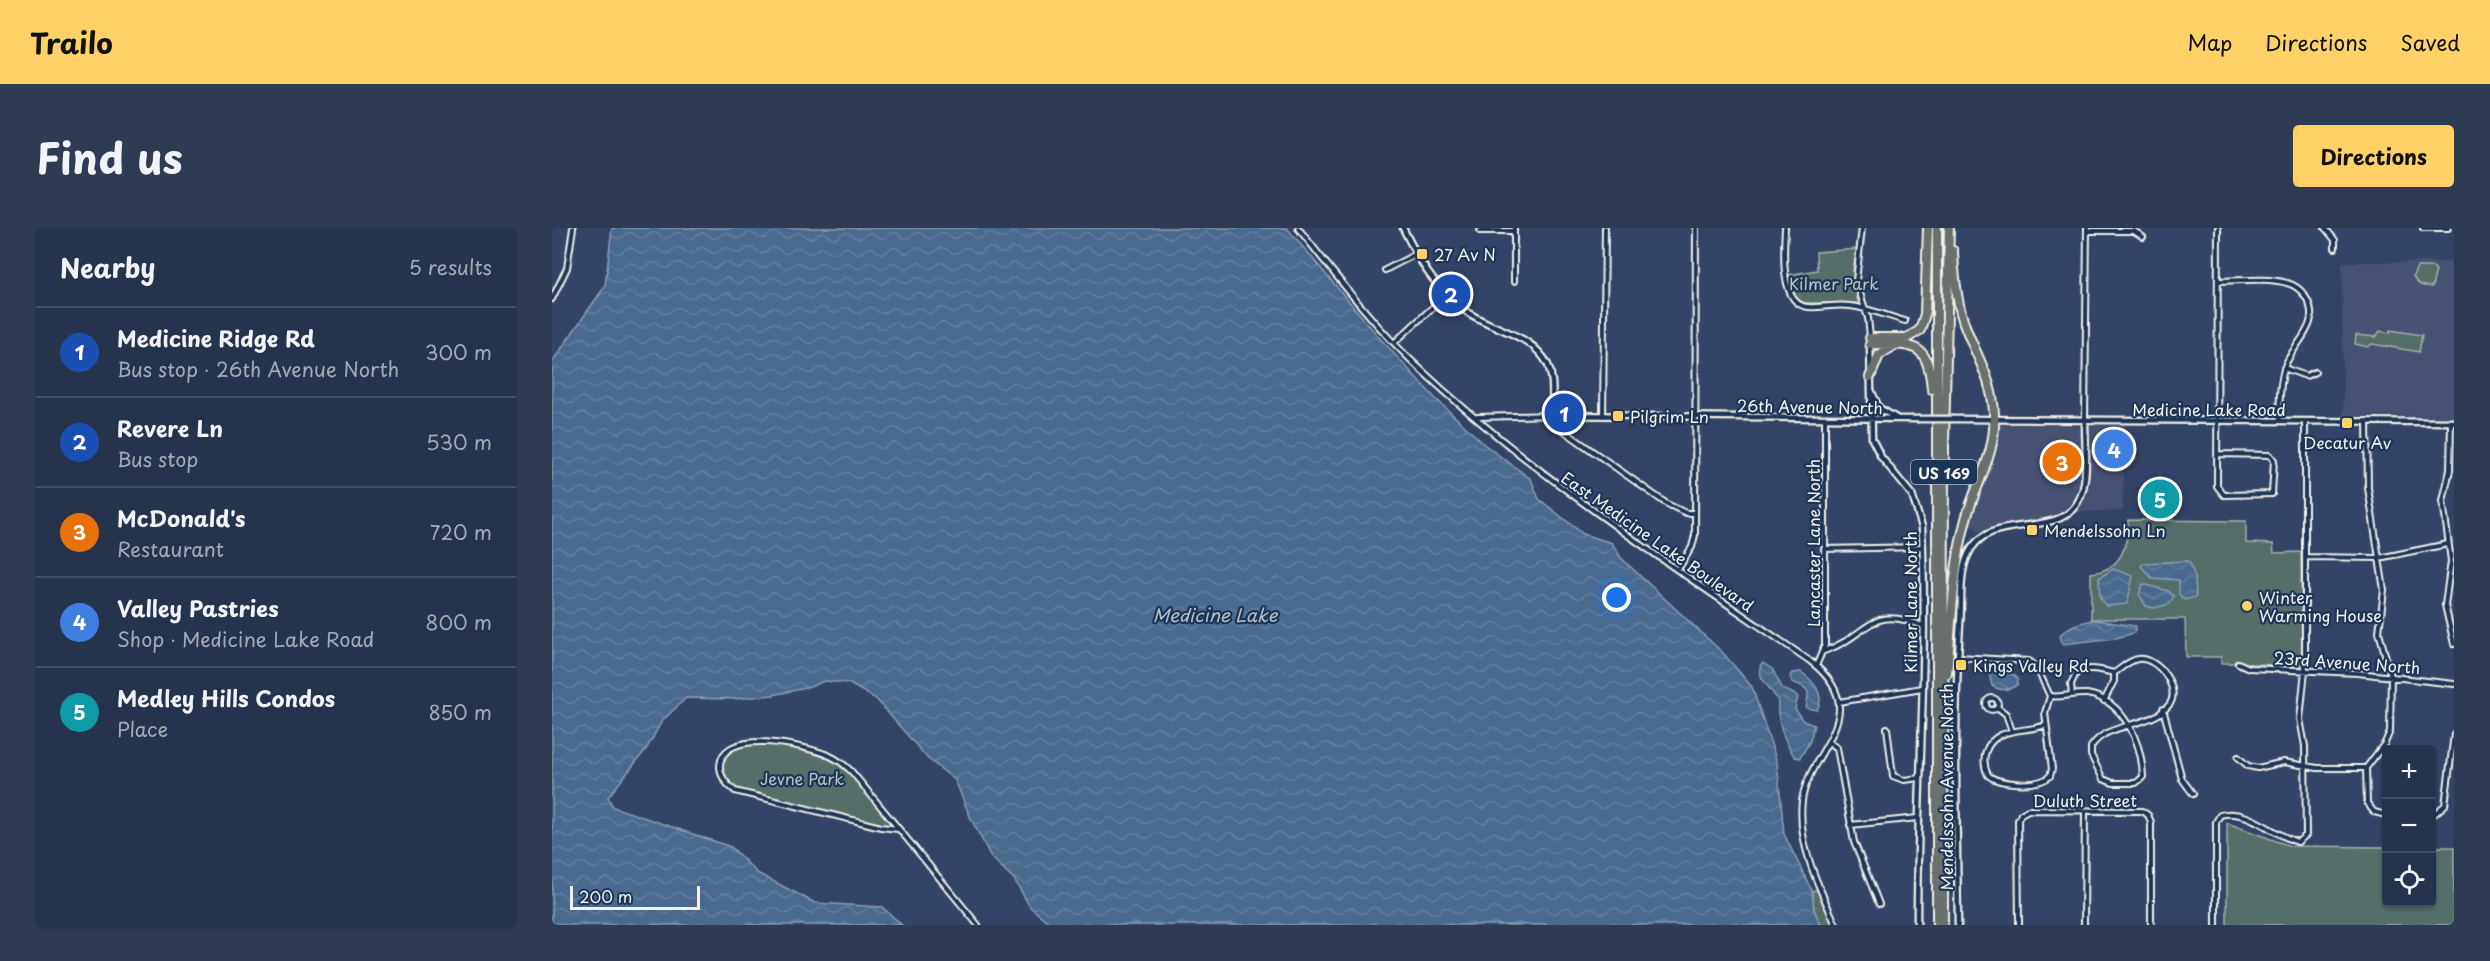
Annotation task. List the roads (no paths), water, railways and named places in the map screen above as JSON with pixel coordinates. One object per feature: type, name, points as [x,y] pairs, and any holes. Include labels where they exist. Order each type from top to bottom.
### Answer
[{"type":"highway","points":[[1870,341],[1907,338],[1920,330],[1925,314],[1928,228]]},
{"type":"highway","name":"US 169","points":[[1937,925],[1938,228]]},
{"type":"highway","points":[[1943,716],[1956,563],[1965,521],[1990,455],[1994,420],[1989,381],[1964,324],[1957,299],[1950,228]]},
{"type":"highway","name":"US 169","points":[[1943,925],[1944,442],[1950,228]]},
{"type":"highway","points":[[1870,341],[1917,348],[1928,362],[1936,439]]},
{"type":"highway","points":[[1870,381],[1879,355],[1891,346],[1899,345]]},
{"type":"street","points":[[552,299],[567,267],[573,228]]},
{"type":"street","name":"East Medicine Lake Boulevard","points":[[1298,228],[1394,343],[1477,417],[1548,479],[1816,666],[1832,682],[1839,702]]},
{"type":"street","points":[[1403,228],[1416,254],[1446,295],[1478,319],[1527,342],[1541,355],[1547,364],[1552,381],[1553,415],[1560,428],[1667,504],[1694,513]]},
{"type":"street","points":[[1603,416],[1605,228]]},
{"type":"street","points":[[1678,569],[1693,543],[1696,228]]},
{"type":"street","points":[[1785,228],[1785,267],[1792,298],[1798,304],[1807,307],[1840,305],[1865,309],[1905,321]]},
{"type":"street","name":"Kilmer Lane North","points":[[1862,228],[1856,276],[1865,309],[1870,341],[1870,419],[1875,449],[1905,484],[1917,506],[1922,547],[1921,778],[1918,818],[1917,925]]},
{"type":"street","points":[[2218,228],[2217,486],[2224,495],[2270,495],[2274,491],[2274,467],[2270,455],[2218,454]]},
{"type":"street","points":[[2325,228],[2335,240],[2335,248]]},
{"type":"street","points":[[2423,228],[2448,228]]},
{"type":"street","points":[[1480,231],[1514,230],[1514,281]]},
{"type":"street","points":[[2085,420],[2087,230],[2134,231],[2143,237]]},
{"type":"street","points":[[1384,270],[1416,254]]},
{"type":"street","points":[[2218,281],[2288,283],[2305,296],[2311,308],[2311,321],[2284,369],[2281,382],[2280,421]]},
{"type":"street","points":[[1394,343],[1446,295]]},
{"type":"street","points":[[2284,369],[2306,376],[2315,372]]},
{"type":"street","points":[[1870,381],[1879,408],[1899,419]]},
{"type":"street","name":"26th Avenue North","points":[[1477,417],[1553,415],[1963,419]]},
{"type":"street","name":"Lancaster Lane North","points":[[1816,666],[1824,651],[1825,418]]},
{"type":"street","name":"Medicine Lake Road","points":[[1963,419],[2453,422]]},
{"type":"street","name":"Mendelssohn Avenue North","points":[[1958,925],[1958,657],[1964,571],[1971,549],[1982,536],[1997,528],[2042,525],[2065,515],[2080,496],[2085,476],[2085,420]]},
{"type":"street","points":[[2216,925],[2216,822],[2220,815],[2231,814],[2259,822],[2292,841],[2301,841],[2306,835],[2305,742],[2301,719],[2306,670],[2306,421]]},
{"type":"street","points":[[2367,421],[2367,475],[2384,590],[2379,632],[2391,676],[2390,731],[2366,768],[2366,799],[2371,810],[2382,815]]},
{"type":"street","points":[[2453,422],[2450,470],[2443,501],[2451,561],[2445,605],[2454,644]]},
{"type":"street","points":[[2306,557],[2379,558],[2448,544]]},
{"type":"street","points":[[1824,549],[1922,547]]},
{"type":"street","points":[[1824,651],[1845,642],[1885,617],[1899,617],[1923,626]]},
{"type":"street","points":[[1958,657],[2029,661],[2036,666],[2050,696],[2045,707],[2052,769],[2047,779],[2040,782],[1998,781],[1990,778],[1985,770],[1984,756],[1990,743],[2002,734],[2046,725]]},
{"type":"street","points":[[2050,696],[2072,695],[2086,694],[2104,701],[2121,712],[2128,726],[2143,773],[2142,780],[2136,783],[2108,782],[2100,775],[2091,755],[2091,747],[2099,738],[2128,726],[2163,710],[2171,700],[2170,686],[2157,664],[2139,658],[2114,673],[2098,669],[2081,670],[2073,678],[2072,695]]},
{"type":"street","name":"23rd Avenue North","points":[[2238,663],[2249,668],[2391,676],[2454,684]]},
{"type":"street","points":[[2104,701],[2114,681],[2114,673]]},
{"type":"street","points":[[1836,925],[1808,856],[1802,815],[1805,786],[1829,742],[1839,702],[1922,688]]},
{"type":"street","points":[[1997,707],[2006,714],[2012,731]]},
{"type":"street","points":[[2163,710],[2182,778],[2193,794]]},
{"type":"street","points":[[1887,728],[1893,776],[1904,780],[1921,778]]},
{"type":"street","points":[[2436,814],[2440,812],[2446,801],[2454,734]]},
{"type":"street","points":[[898,829],[881,827],[735,790],[725,783],[721,775],[722,758],[732,746],[749,742],[803,748],[828,755],[850,771],[978,925]]},
{"type":"street","points":[[1829,742],[1837,748],[1854,842],[1879,904]]},
{"type":"street","points":[[2238,757],[2248,765],[2258,768],[2284,762],[2305,766],[2366,768]]},
{"type":"street","name":"Duluth Street","points":[[2019,925],[2018,820],[2021,814],[2028,810],[2142,811],[2148,815],[2151,822],[2151,925]]},
{"type":"street","points":[[2084,925],[2085,811]]},
{"type":"street","points":[[1850,825],[1918,818]]},
{"type":"water","name":"Medicine Lake","points":[[612,228],[1287,228],[1378,336],[1434,397],[1485,445],[1531,479],[1539,499],[1583,534],[1612,543],[1621,558],[1723,653],[1752,687],[1777,762],[1784,834],[1812,891],[1814,910],[1821,925],[1052,925],[1030,907],[1014,879],[991,857],[971,819],[955,780],[928,759],[876,699],[848,683],[824,681],[810,687],[773,695],[733,699],[686,698],[662,721],[647,748],[608,797],[613,807],[731,847],[757,873],[815,903],[882,907],[902,925],[552,925],[552,362],[605,286]]},
{"type":"water","points":[[2187,561],[2190,563],[2195,578],[2196,597],[2184,600],[2179,594],[2179,580],[2152,578],[2141,566],[2144,563]]},
{"type":"water","points":[[2113,569],[2133,576],[2127,604],[2106,606],[2100,597],[2099,578]]},
{"type":"water","points":[[2143,584],[2168,591],[2174,596],[2169,604],[2154,608],[2146,606],[2139,594]]},
{"type":"water","points":[[2095,620],[2136,626],[2134,633],[2116,638],[2062,644],[2060,635],[2072,626]]},
{"type":"water","points":[[1763,663],[1772,669],[1783,689],[1798,696],[1795,709],[1803,721],[1814,725],[1810,741],[1800,758],[1795,757],[1784,737],[1778,714],[1778,700],[1761,677],[1760,666]]},
{"type":"water","points":[[1995,671],[2014,675],[2018,679],[2017,685],[2005,690],[1992,686],[1989,673]]},
{"type":"water","points":[[1801,672],[1817,688],[1820,699],[1817,710],[1806,708],[1808,691],[1792,682],[1790,676],[1792,673]]},
{"type":"place","name":"27 Av N","points":[[1422,254]]},
{"type":"place","name":"Revere Ln","points":[[1451,294]]},
{"type":"place","name":"Medicine Ridge Rd","points":[[1564,413]]},
{"type":"place","name":"Pilgrim Ln","points":[[1618,416]]},
{"type":"place","name":"Decatur Av","points":[[2347,423]]},
{"type":"place","name":"Valley Pastries","points":[[2114,449]]},
{"type":"place","name":"McDonald's","points":[[2062,462]]},
{"type":"place","name":"Medley Hills Condos","points":[[2160,499]]},
{"type":"place","name":"Mendelssohn Ln","points":[[2032,530]]},
{"type":"place","name":"Winter Warming House","points":[[2247,606]]},
{"type":"place","name":"Kings Valley Rd","points":[[1961,665]]},
{"type":"park label","name":"Kilmer Park","points":[[1834,283]]},
{"type":"park label","name":"Jevne Park","points":[[802,778]]}]
